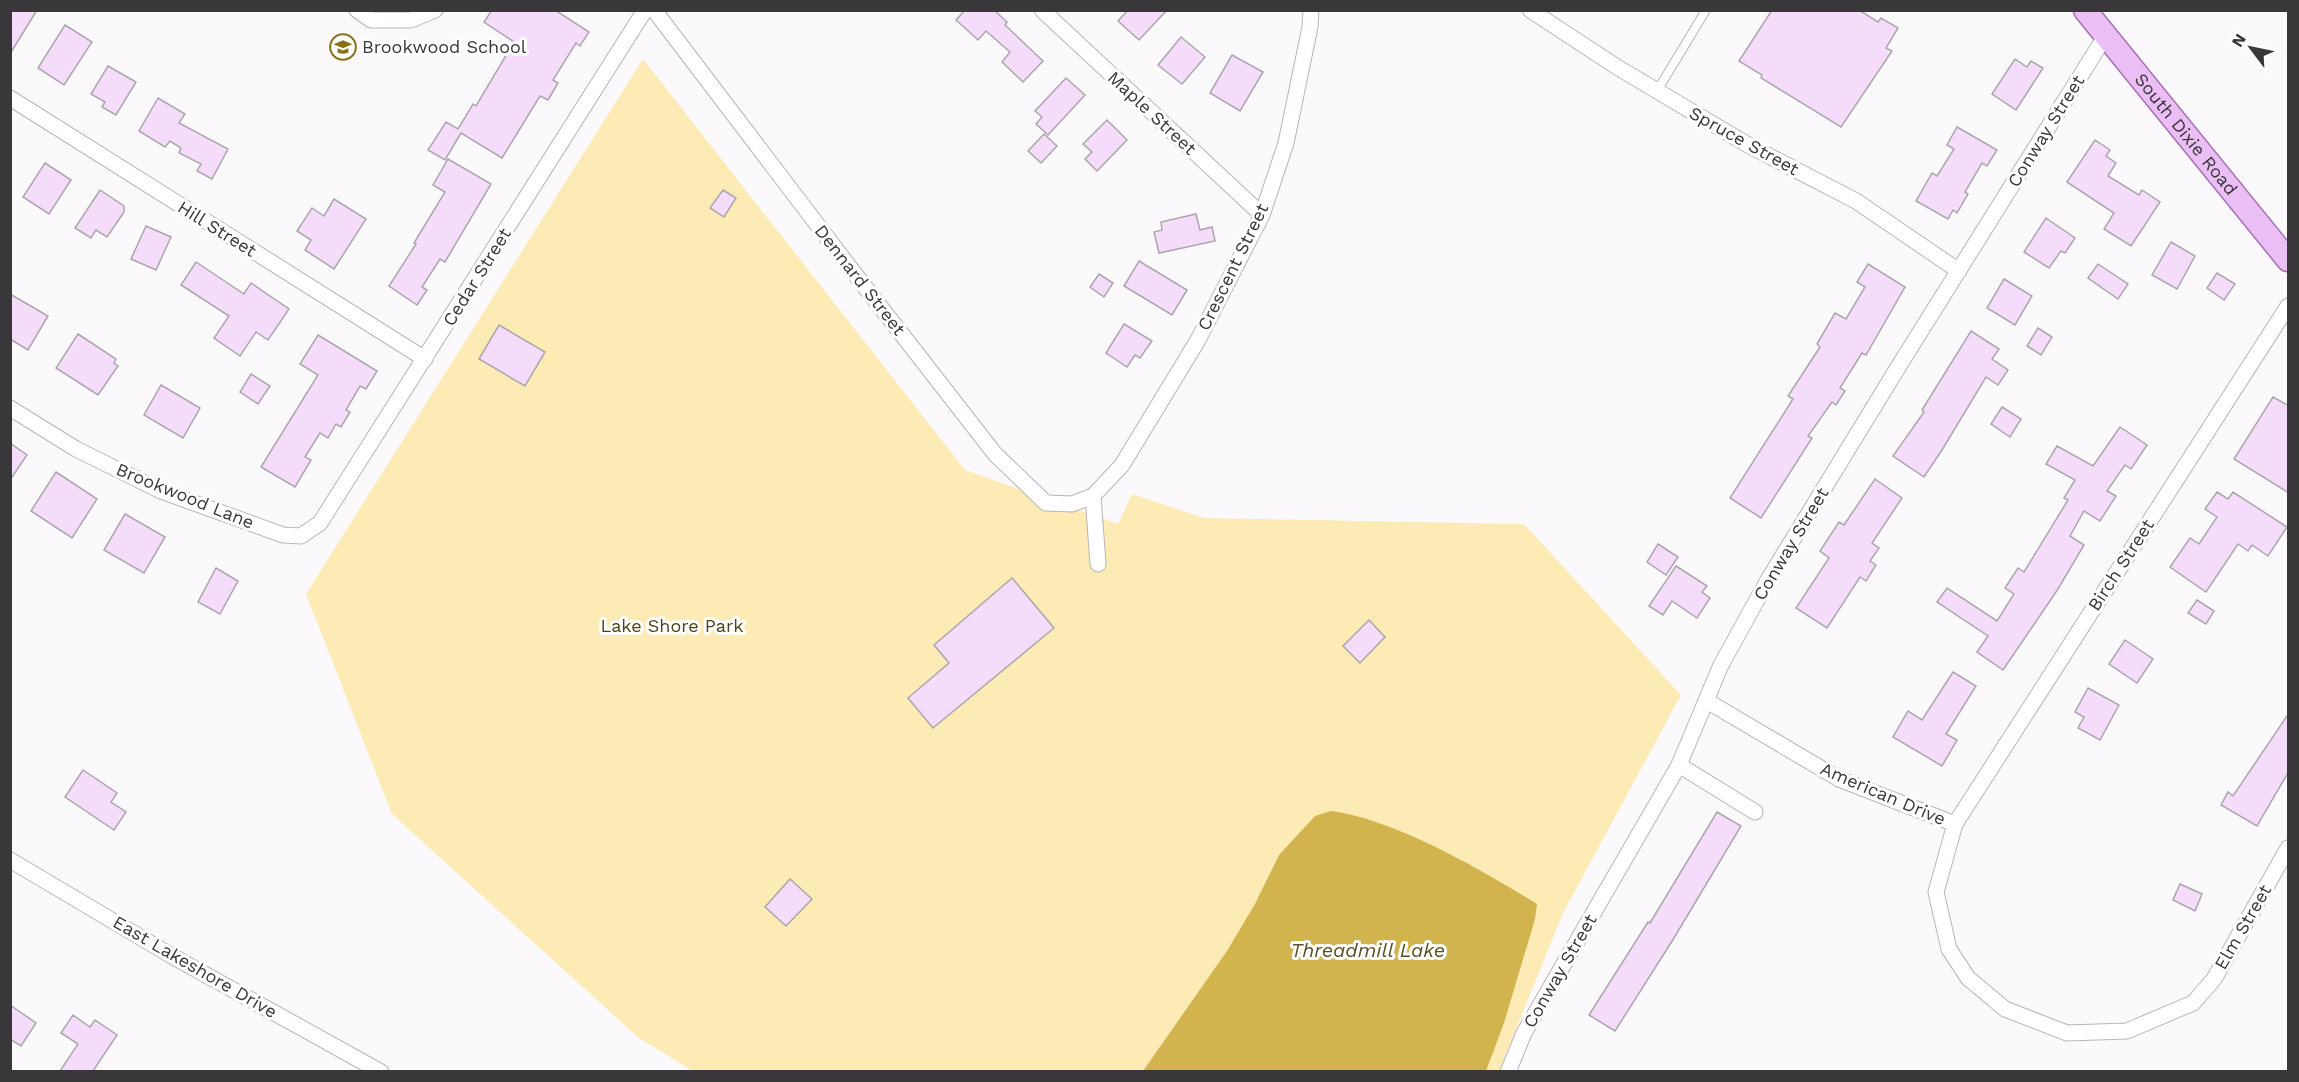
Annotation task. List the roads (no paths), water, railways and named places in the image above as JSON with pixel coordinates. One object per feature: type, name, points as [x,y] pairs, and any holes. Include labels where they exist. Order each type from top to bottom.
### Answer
[{"type":"main road","name":"South Dixie Road","points":[[2085,10],[2270,240],[2289,260]]},
{"type":"street","points":[[357,10],[371,20],[411,21],[435,10]]},
{"type":"street","name":"Cedar Street","points":[[301,536],[320,523],[645,10]]},
{"type":"street","name":"Dennard Street","points":[[654,10],[851,270],[995,454],[1046,503],[1072,504],[1093,496]]},
{"type":"street","name":"Maple Street","points":[[1042,10],[1262,215]]},
{"type":"street","name":"Crescent Street","points":[[1093,496],[1122,465],[1198,340],[1262,215],[1286,143],[1310,27],[1311,10]]},
{"type":"street","name":"Spruce Street","points":[[1530,10],[1657,91],[1748,145],[1856,201],[1959,271]]},
{"type":"street","name":"Conway Street","points":[[1508,1071],[1524,1033],[1679,765],[1738,632],[1768,580],[2106,35]]},
{"type":"street","name":"Hill Street","points":[[10,98],[425,359]]},
{"type":"street","name":"Birch Street","points":[[1954,824],[2279,318],[2289,306]]},
{"type":"street","name":"Brookwood Lane","points":[[10,408],[92,457],[161,491],[283,535],[301,536]]},
{"type":"street","points":[[1093,496],[1098,564]]},
{"type":"street","name":"American Drive","points":[[1707,701],[1839,779],[1954,824],[1936,891],[1949,949],[1968,978],[2005,1009],[2067,1033],[2127,1031],[2193,1003]]},
{"type":"street","points":[[1679,765],[1755,812]]},
{"type":"street","name":"Elm Street","points":[[2193,1003],[2214,979],[2289,848]]},
{"type":"street","name":"East Lakeshore Drive","points":[[10,860],[172,956],[381,1071]]},
{"type":"lane","points":[[1657,91],[1706,10]]},
{"type":"water","name":"Threadmill Lake","points":[[1331,811],[1382,824],[1409,835],[1490,876],[1537,904],[1535,919],[1504,1023],[1486,1071],[1143,1071],[1227,951],[1255,904],[1279,855],[1315,816]]},
{"type":"place","name":"Brookwood School","points":[[343,47]]},
{"type":"park label","name":"Lake Shore Park","points":[[672,626]]}]
